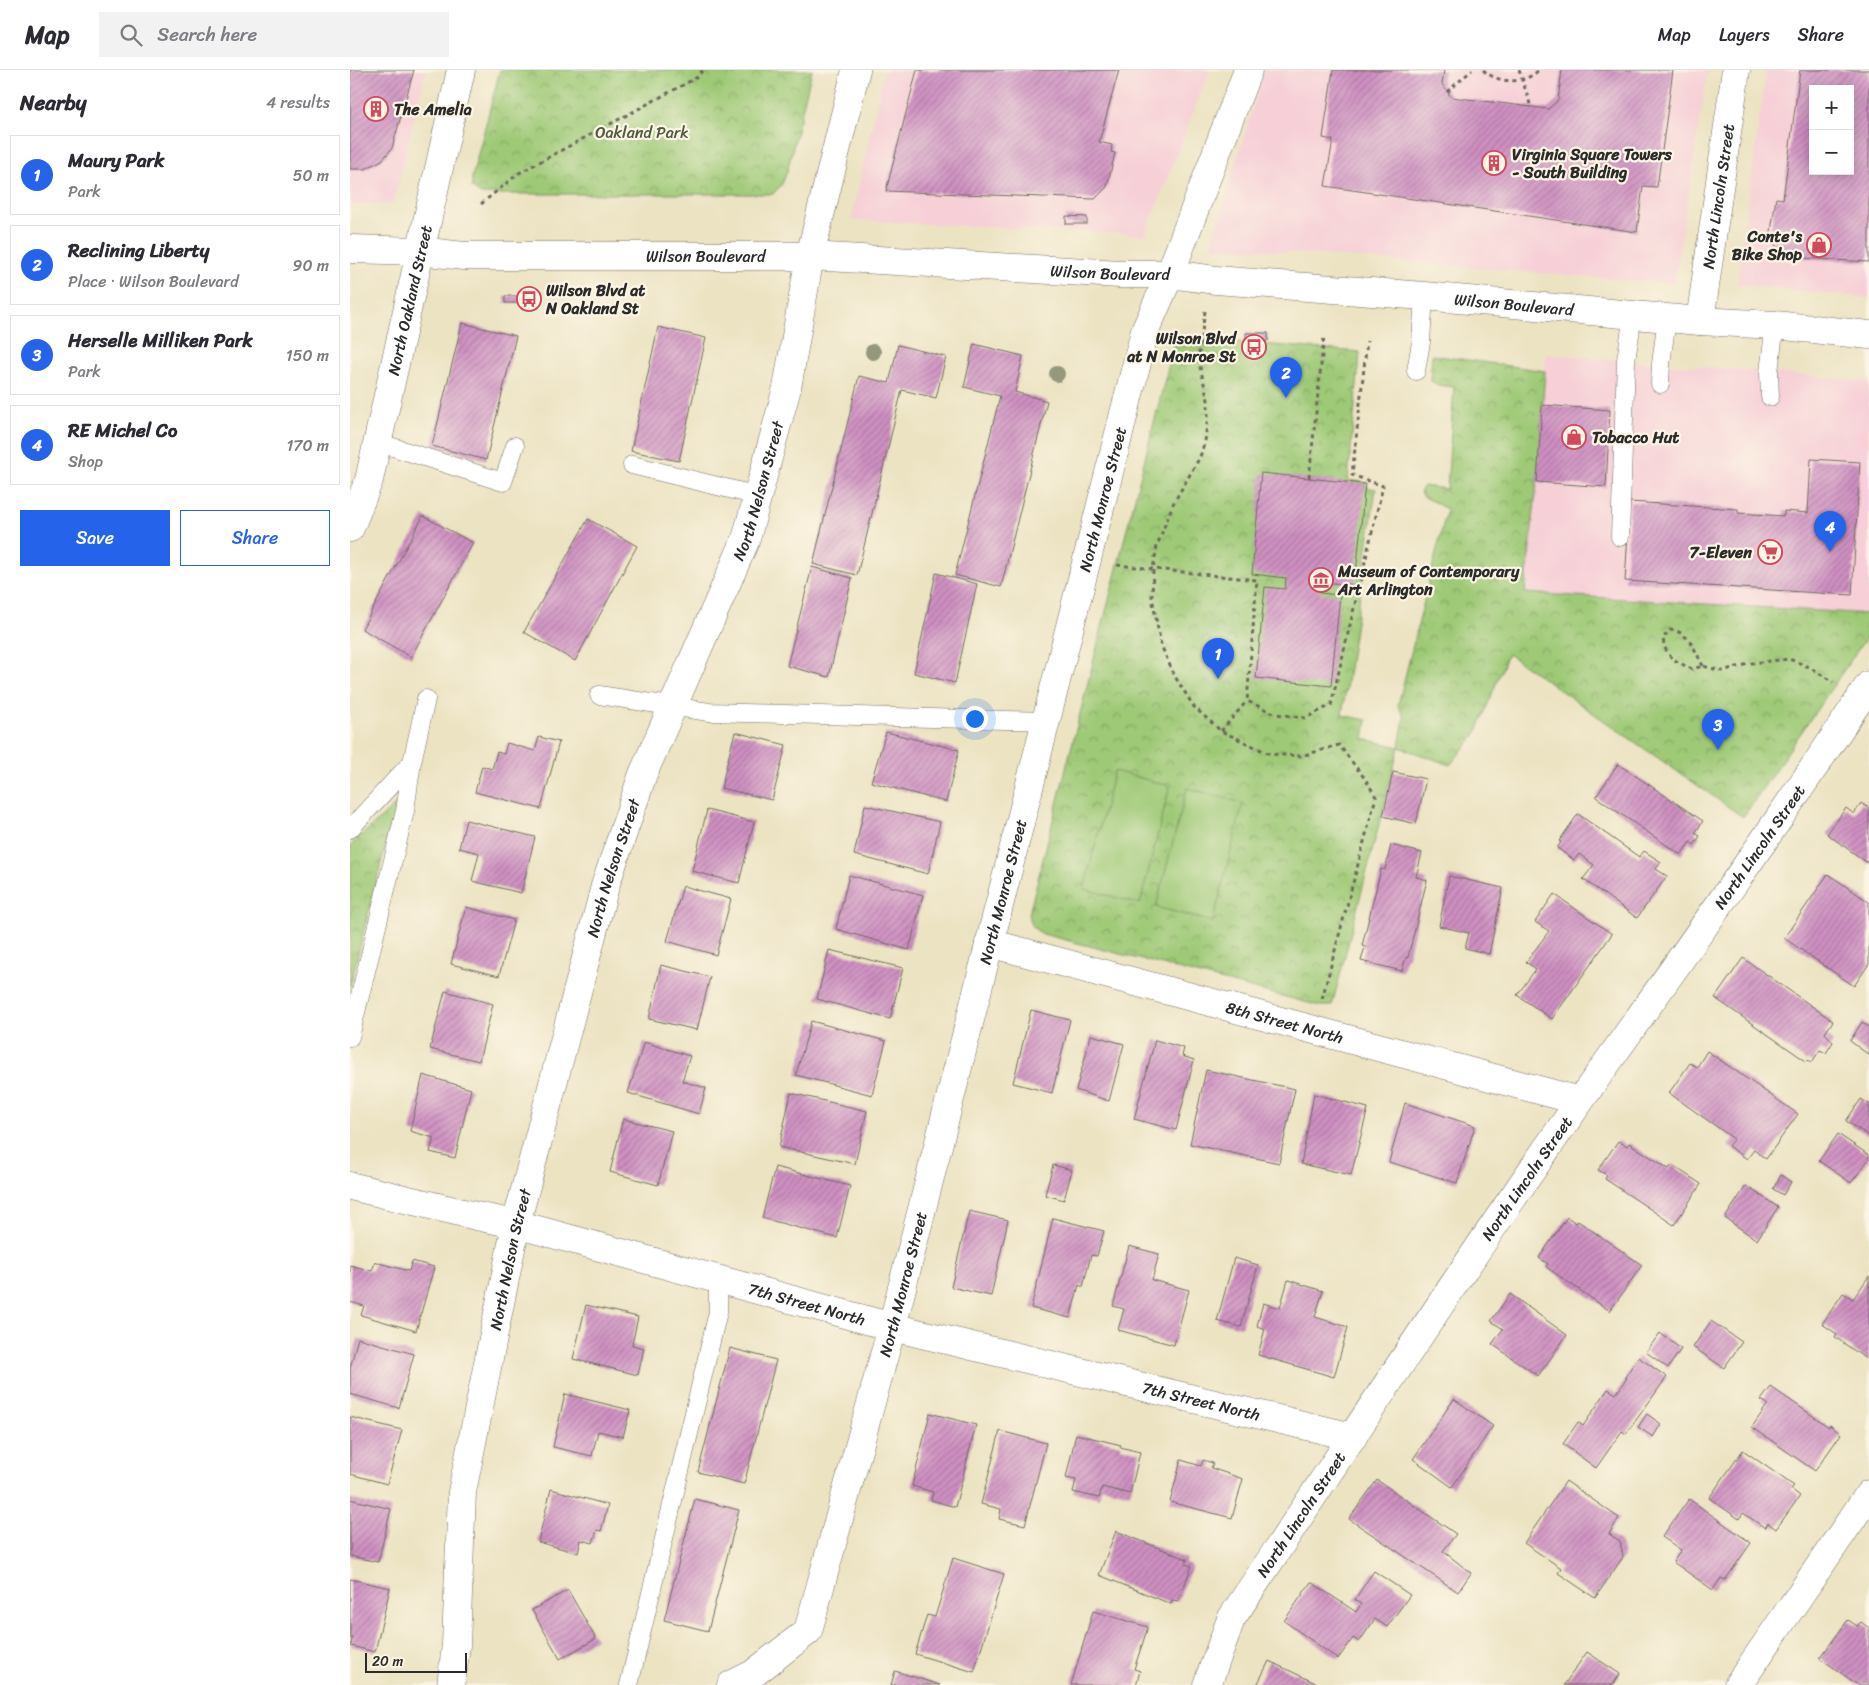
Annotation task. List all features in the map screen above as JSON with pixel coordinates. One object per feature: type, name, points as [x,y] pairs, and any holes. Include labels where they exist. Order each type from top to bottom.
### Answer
[{"type":"street","name":"North Oakland Street","points":[[350,528],[369,480],[461,70]]},
{"type":"street","name":"North Nelson Street","points":[[451,1685],[456,1645],[462,1492],[516,1224],[605,886],[643,774],[746,539],[787,388],[810,256],[856,70]]},
{"type":"street","name":"North Monroe Street","points":[[732,1685],[753,1674],[808,1631],[892,1327],[1144,331],[1170,274],[1248,70]]},
{"type":"street","name":"North Lincoln Street","points":[[1700,321],[1736,70]]},
{"type":"street","name":"Wilson Boulevard","points":[[350,249],[419,251],[464,256],[810,256],[1120,274],[1170,274],[1216,280],[1424,296],[1700,321],[1775,325],[1869,335]]},
{"type":"street","name":"North Lincoln Street","points":[[1207,1685],[1231,1619],[1580,1100],[1706,925],[1869,685]]},
{"type":"street","name":"8th Street North","points":[[989,944],[1580,1100]]},
{"type":"street","name":"7th Street North","points":[[350,1186],[516,1224],[892,1327],[1353,1437]]},
{"type":"street","points":[[1738,1685],[1869,1494]]},
{"type":"lane","points":[[1416,371],[1422,342],[1424,296]]},
{"type":"lane","points":[[1620,538],[1626,360],[1633,315]]},
{"type":"lane","points":[[1660,384],[1667,318]]},
{"type":"lane","points":[[1770,397],[1769,372],[1775,325]]},
{"type":"lane","points":[[377,442],[503,482],[515,446]]},
{"type":"lane","points":[[632,465],[758,496]]},
{"type":"lane","points":[[599,695],[709,712],[1046,721]]},
{"type":"lane","points":[[350,1038],[405,812],[412,762],[426,699]]},
{"type":"lane","points":[[350,829],[412,762]]},
{"type":"lane","points":[[630,1685],[718,1312],[718,1280]]},
{"type":"path","points":[[481,204],[519,172],[696,78],[703,70]]},
{"type":"path","points":[[1447,92],[1472,70]]},
{"type":"path","points":[[1483,70],[1491,77],[1517,82],[1533,76],[1539,70]]},
{"type":"path","points":[[1519,70],[1531,107]]},
{"type":"path","points":[[1205,311],[1198,359],[1208,400],[1205,441],[1196,464],[1173,504],[1157,546],[1153,569],[1152,597],[1161,645],[1174,675],[1194,707],[1221,731],[1270,754],[1301,756],[1339,745],[1366,780],[1376,797],[1320,1006]]},
{"type":"path","points":[[1309,478],[1324,336]]},
{"type":"path","points":[[1247,701],[1276,714],[1306,718],[1331,705],[1383,486],[1352,474],[1367,341]]},
{"type":"path","points":[[1116,565],[1257,580],[1247,701],[1221,731]]},
{"type":"path","points":[[1704,666],[1689,640],[1680,630],[1670,630],[1663,638],[1664,649],[1672,658],[1692,669],[1704,666],[1722,671],[1752,663],[1789,659],[1809,667],[1836,683]]},
{"type":"shaded area","name":"The Amelia","points":[[350,70],[426,70],[393,204],[350,204]]},
{"type":"shaded area","points":[[884,70],[1210,70],[1145,235],[851,220]]},
{"type":"shaded area","points":[[1264,70],[1708,70],[1674,284],[1211,246]]},
{"type":"shaded area","points":[[1766,70],[1869,70],[1869,298],[1737,284]]},
{"type":"shaded area","points":[[1546,354],[1869,382],[1869,614],[1524,593],[1537,482]]},
{"type":"green space","name":"Oakland Park","points":[[500,70],[812,70],[787,172],[782,184],[773,194],[481,194],[472,188],[472,177]]},
{"type":"green space","points":[[1200,339],[1360,352],[1348,480],[1366,483],[1366,487],[1376,489],[1342,715],[1367,720],[1364,739],[1399,747],[1332,1006],[1320,1006],[1043,934],[1032,927],[1029,914],[1174,344]]},
{"type":"green space","points":[[1432,355],[1545,371],[1537,482],[1525,593],[1869,614],[1869,632],[1866,638],[1743,817],[1508,654],[1476,734],[1450,765],[1399,747],[1404,717],[1398,705],[1447,509],[1422,496],[1420,492],[1424,486],[1447,489],[1454,387],[1437,385],[1430,380]]},
{"type":"green space","points":[[1114,771],[1170,786],[1140,904],[1084,889]]},
{"type":"green space","points":[[1187,788],[1243,803],[1213,922],[1156,907]]},
{"type":"green space","points":[[396,804],[350,986],[350,846]]},
{"type":"building","name":"The Amelia","points":[[350,70],[414,70],[392,148],[382,160],[365,169],[350,169]]},
{"type":"building","points":[[917,70],[1119,70],[1099,142],[1112,145],[1111,152],[1115,153],[1107,187],[1095,199],[886,191]]},
{"type":"building","name":"Virginia Square Towers - South Building","points":[[1333,70],[1444,70],[1442,84],[1451,97],[1548,109],[1558,100],[1562,70],[1673,70],[1657,187],[1643,186],[1637,232],[1325,186],[1333,140],[1323,138]]},
{"type":"building","points":[[1800,70],[1869,70],[1869,262],[1784,257],[1770,238],[1776,198],[1783,199]]},
{"type":"building","points":[[1066,216],[1087,217],[1087,224],[1066,224]]},
{"type":"building","points":[[505,296],[526,296],[526,303],[505,303]]},
{"type":"building","points":[[462,323],[516,336],[486,460],[432,446]]},
{"type":"building","points":[[658,327],[706,338],[679,461],[631,451]]},
{"type":"building","points":[[1246,333],[1268,333],[1268,341],[1246,340]]},
{"type":"building","points":[[974,344],[1023,356],[1015,392],[1047,401],[1001,587],[955,575],[1000,396],[964,387]]},
{"type":"building","points":[[898,345],[946,357],[936,398],[902,390],[857,575],[813,564],[859,376],[889,383]]},
{"type":"building","points":[[1542,405],[1610,410],[1606,487],[1537,482]]},
{"type":"building","points":[[1811,459],[1860,462],[1852,595],[1625,581],[1630,502],[1738,509],[1738,513],[1784,516],[1784,511],[1808,513]]},
{"type":"building","name":"Museum of Contemporary Art Arlington","points":[[1261,473],[1365,484],[1355,585],[1321,582],[1320,593],[1340,595],[1331,686],[1256,678],[1265,587],[1285,589],[1286,578],[1252,574]]},
{"type":"building","points":[[423,516],[473,543],[411,657],[362,629]]},
{"type":"building","points":[[588,519],[637,546],[575,661],[524,632]]},
{"type":"building","points":[[812,567],[852,578],[829,677],[787,666]]},
{"type":"building","points":[[936,573],[977,584],[955,683],[914,673]]},
{"type":"building","points":[[735,732],[786,745],[772,800],[721,788]]},
{"type":"building","points":[[886,732],[959,750],[946,802],[871,782]]},
{"type":"building","points":[[539,737],[559,742],[541,809],[475,792],[482,766],[492,769],[497,752],[504,754],[507,743],[535,751]]},
{"type":"building","points":[[1618,764],[1703,821],[1695,833],[1700,836],[1694,845],[1690,842],[1681,855],[1596,797]]},
{"type":"building","points":[[1393,772],[1426,779],[1416,824],[1383,816]]},
{"type":"building","points":[[1861,803],[1869,808],[1869,864],[1827,834],[1846,808],[1854,814]]},
{"type":"building","points":[[865,805],[940,822],[928,874],[854,855]]},
{"type":"building","points":[[707,810],[754,822],[739,883],[692,871]]},
{"type":"building","points":[[1578,814],[1639,857],[1644,851],[1661,862],[1656,869],[1667,876],[1637,918],[1583,879],[1594,865],[1579,854],[1574,860],[1557,848],[1561,842],[1559,841]]},
{"type":"building","points":[[466,820],[535,837],[521,893],[472,881],[479,853],[459,848]]},
{"type":"building","points":[[1391,845],[1422,853],[1416,877],[1427,880],[1408,957],[1406,957],[1402,971],[1361,961],[1365,947],[1362,946],[1381,869],[1385,870]]},
{"type":"building","points":[[1828,874],[1869,902],[1869,964],[1854,986],[1784,938]]},
{"type":"building","points":[[849,875],[923,895],[909,950],[836,929]]},
{"type":"building","points":[[1449,876],[1503,888],[1489,954],[1465,948],[1469,933],[1439,926]]},
{"type":"building","points":[[683,886],[731,899],[716,955],[667,941]]},
{"type":"building","points":[[1554,894],[1612,934],[1552,1019],[1517,995],[1536,969],[1526,962],[1549,931],[1535,922]]},
{"type":"building","points":[[466,907],[514,920],[499,976],[451,964]]},
{"type":"building","points":[[829,950],[903,968],[890,1019],[817,999]]},
{"type":"building","points":[[1743,958],[1833,1021],[1825,1033],[1833,1042],[1826,1053],[1820,1050],[1812,1062],[1806,1061],[1715,998]]},
{"type":"building","points":[[661,965],[710,977],[697,1030],[649,1019]]},
{"type":"building","points":[[445,991],[493,1004],[479,1061],[430,1049]]},
{"type":"building","points":[[1031,1010],[1070,1020],[1052,1093],[1013,1083]]},
{"type":"building","points":[[811,1021],[886,1041],[872,1095],[796,1075]]},
{"type":"building","points":[[1862,1022],[1869,1027],[1869,1055],[1850,1041]]},
{"type":"building","points":[[1091,1035],[1124,1044],[1109,1101],[1076,1090]]},
{"type":"building","points":[[1155,1040],[1184,1048],[1182,1056],[1194,1060],[1176,1130],[1134,1119]]},
{"type":"building","points":[[644,1042],[690,1056],[682,1081],[706,1088],[699,1114],[628,1093]]},
{"type":"building","points":[[1707,1051],[1798,1114],[1766,1159],[1754,1150],[1747,1159],[1728,1146],[1734,1139],[1669,1093],[1690,1063],[1697,1067]]},
{"type":"building","points":[[1206,1070],[1295,1089],[1279,1163],[1190,1144]]},
{"type":"building","points":[[423,1075],[471,1089],[455,1158],[430,1152],[434,1138],[410,1131]]},
{"type":"building","points":[[791,1093],[867,1111],[855,1164],[779,1147]]},
{"type":"building","points":[[1314,1094],[1368,1108],[1351,1175],[1301,1164]]},
{"type":"building","points":[[1861,1099],[1869,1104],[1869,1136],[1846,1121]]},
{"type":"building","points":[[1405,1103],[1475,1126],[1457,1183],[1389,1162]]},
{"type":"building","points":[[623,1119],[672,1131],[658,1185],[610,1172]]},
{"type":"building","points":[[1838,1134],[1869,1155],[1869,1159],[1851,1183],[1819,1161]]},
{"type":"building","points":[[1618,1141],[1627,1146],[1629,1143],[1669,1169],[1672,1165],[1701,1184],[1674,1225],[1605,1179],[1607,1175],[1598,1170]]},
{"type":"building","points":[[1053,1165],[1072,1170],[1064,1200],[1045,1195]]},
{"type":"building","points":[[775,1167],[850,1186],[837,1238],[762,1218]]},
{"type":"building","points":[[1781,1175],[1791,1182],[1783,1195],[1773,1189]]},
{"type":"building","points":[[1746,1186],[1778,1207],[1757,1240],[1725,1218]]},
{"type":"building","points":[[969,1211],[1008,1220],[991,1296],[951,1287]]},
{"type":"building","points":[[1567,1217],[1576,1223],[1578,1221],[1642,1265],[1610,1311],[1546,1267],[1548,1264],[1539,1258]]},
{"type":"building","points":[[1053,1218],[1104,1231],[1097,1256],[1091,1255],[1083,1287],[1079,1285],[1070,1318],[1031,1308]]},
{"type":"building","points":[[1129,1246],[1159,1254],[1152,1280],[1189,1290],[1174,1345],[1118,1330],[1124,1309],[1113,1306]]},
{"type":"building","points":[[1234,1258],[1258,1265],[1241,1327],[1217,1321]]},
{"type":"building","points":[[412,1261],[434,1267],[416,1331],[361,1315],[364,1306],[350,1302],[350,1265],[372,1271],[375,1262],[409,1271]]},
{"type":"building","points":[[1869,1276],[1869,1361],[1835,1337],[1837,1334],[1822,1324],[1843,1293],[1853,1299]]},
{"type":"building","points":[[1288,1280],[1323,1291],[1315,1317],[1348,1327],[1334,1377],[1258,1355],[1265,1329],[1257,1326],[1263,1303],[1280,1308]]},
{"type":"building","points":[[1510,1294],[1567,1335],[1538,1376],[1492,1344],[1503,1329],[1491,1321]]},
{"type":"building","points":[[586,1305],[638,1317],[632,1345],[644,1348],[638,1375],[573,1359]]},
{"type":"building","points":[[1711,1321],[1742,1342],[1724,1368],[1693,1347]]},
{"type":"building","points":[[1660,1333],[1681,1349],[1668,1368],[1646,1352]]},
{"type":"building","points":[[358,1338],[414,1354],[399,1408],[350,1394],[350,1368]]},
{"type":"building","points":[[730,1348],[776,1360],[744,1484],[698,1472]]},
{"type":"building","points":[[1638,1357],[1667,1377],[1626,1434],[1622,1431],[1596,1468],[1563,1444],[1578,1422],[1583,1426],[1608,1389],[1616,1394]]},
{"type":"building","points":[[1771,1387],[1841,1434],[1815,1471],[1752,1427],[1768,1404],[1761,1400]]},
{"type":"building","points":[[565,1394],[630,1410],[623,1437],[598,1431],[592,1456],[553,1447]]},
{"type":"building","points":[[1454,1399],[1493,1426],[1452,1487],[1413,1459]]},
{"type":"building","points":[[930,1413],[976,1425],[955,1507],[931,1500],[933,1492],[912,1486]]},
{"type":"building","points":[[1647,1414],[1661,1424],[1653,1437],[1638,1427]]},
{"type":"building","points":[[350,1417],[402,1430],[387,1484],[350,1474]]},
{"type":"building","points":[[1000,1431],[1046,1443],[1025,1525],[999,1519],[1001,1509],[981,1504]]},
{"type":"building","points":[[1076,1434],[1121,1445],[1120,1447],[1140,1452],[1130,1494],[1102,1487],[1099,1498],[1073,1492],[1076,1480],[1066,1478]]},
{"type":"building","points":[[1743,1450],[1794,1486],[1791,1489],[1800,1496],[1776,1529],[1768,1523],[1765,1528],[1743,1513],[1739,1519],[1709,1498]]},
{"type":"building","points":[[1181,1460],[1201,1466],[1203,1460],[1213,1463],[1211,1468],[1243,1479],[1232,1518],[1170,1502]]},
{"type":"building","points":[[1377,1480],[1456,1534],[1443,1551],[1471,1573],[1458,1592],[1349,1519]]},
{"type":"building","points":[[1566,1481],[1619,1518],[1609,1534],[1620,1541],[1623,1557],[1595,1598],[1558,1573],[1561,1568],[1524,1543]]},
{"type":"building","points":[[551,1489],[608,1505],[601,1531],[597,1530],[593,1543],[581,1540],[578,1553],[538,1542]]},
{"type":"building","points":[[350,1499],[391,1509],[378,1562],[350,1556]]},
{"type":"building","points":[[695,1499],[739,1510],[708,1631],[664,1620]]},
{"type":"building","points":[[1689,1499],[1751,1543],[1725,1580],[1721,1578],[1713,1590],[1673,1562],[1681,1550],[1662,1537]]},
{"type":"building","points":[[1116,1531],[1187,1559],[1185,1564],[1192,1566],[1178,1601],[1172,1600],[1171,1604],[1099,1575]]},
{"type":"building","points":[[953,1558],[1004,1574],[974,1672],[915,1654],[927,1615],[935,1617]]},
{"type":"building","points":[[1374,1571],[1410,1595],[1387,1627],[1375,1619],[1359,1642],[1353,1638],[1338,1659],[1284,1621],[1311,1582],[1356,1612],[1361,1604],[1354,1600]]},
{"type":"building","points":[[350,1579],[390,1588],[375,1652],[351,1646]]},
{"type":"building","points":[[568,1590],[596,1639],[560,1659],[532,1610]]},
{"type":"building","points":[[1093,1611],[1148,1627],[1134,1669],[1140,1671],[1136,1685],[1071,1685]]},
{"type":"building","points":[[1848,1620],[1857,1626],[1861,1622],[1869,1628],[1869,1685],[1858,1685],[1820,1658]]},
{"type":"building","points":[[1587,1652],[1620,1674],[1613,1685],[1564,1685]]},
{"type":"building","points":[[1269,1661],[1320,1685],[1257,1685]]},
{"type":"building","points":[[895,1671],[940,1685],[891,1685]]},
{"type":"place","name":"The Amelia","points":[[376,109]]},
{"type":"place","name":"Virginia Square Towers - South Building","points":[[1494,163]]},
{"type":"place","name":"Conte's Bike Shop","points":[[1819,245]]},
{"type":"place","name":"Wilson Blvd at N Oakland St","points":[[529,299]]},
{"type":"place","name":"Wilson Blvd at N Monroe St","points":[[1254,347]]},
{"type":"place","name":"Reclining Liberty","points":[[1286,398]]},
{"type":"place","name":"Tobacco Hut","points":[[1574,437]]},
{"type":"place","name":"7-Eleven","points":[[1770,552]]},
{"type":"place","name":"RE Michel Co","points":[[1830,552]]},
{"type":"place","name":"Museum of Contemporary Art Arlington","points":[[1321,580]]},
{"type":"place","name":"Maury Park","points":[[1218,679]]},
{"type":"place","name":"Herselle Milliken Park","points":[[1718,750]]}]
